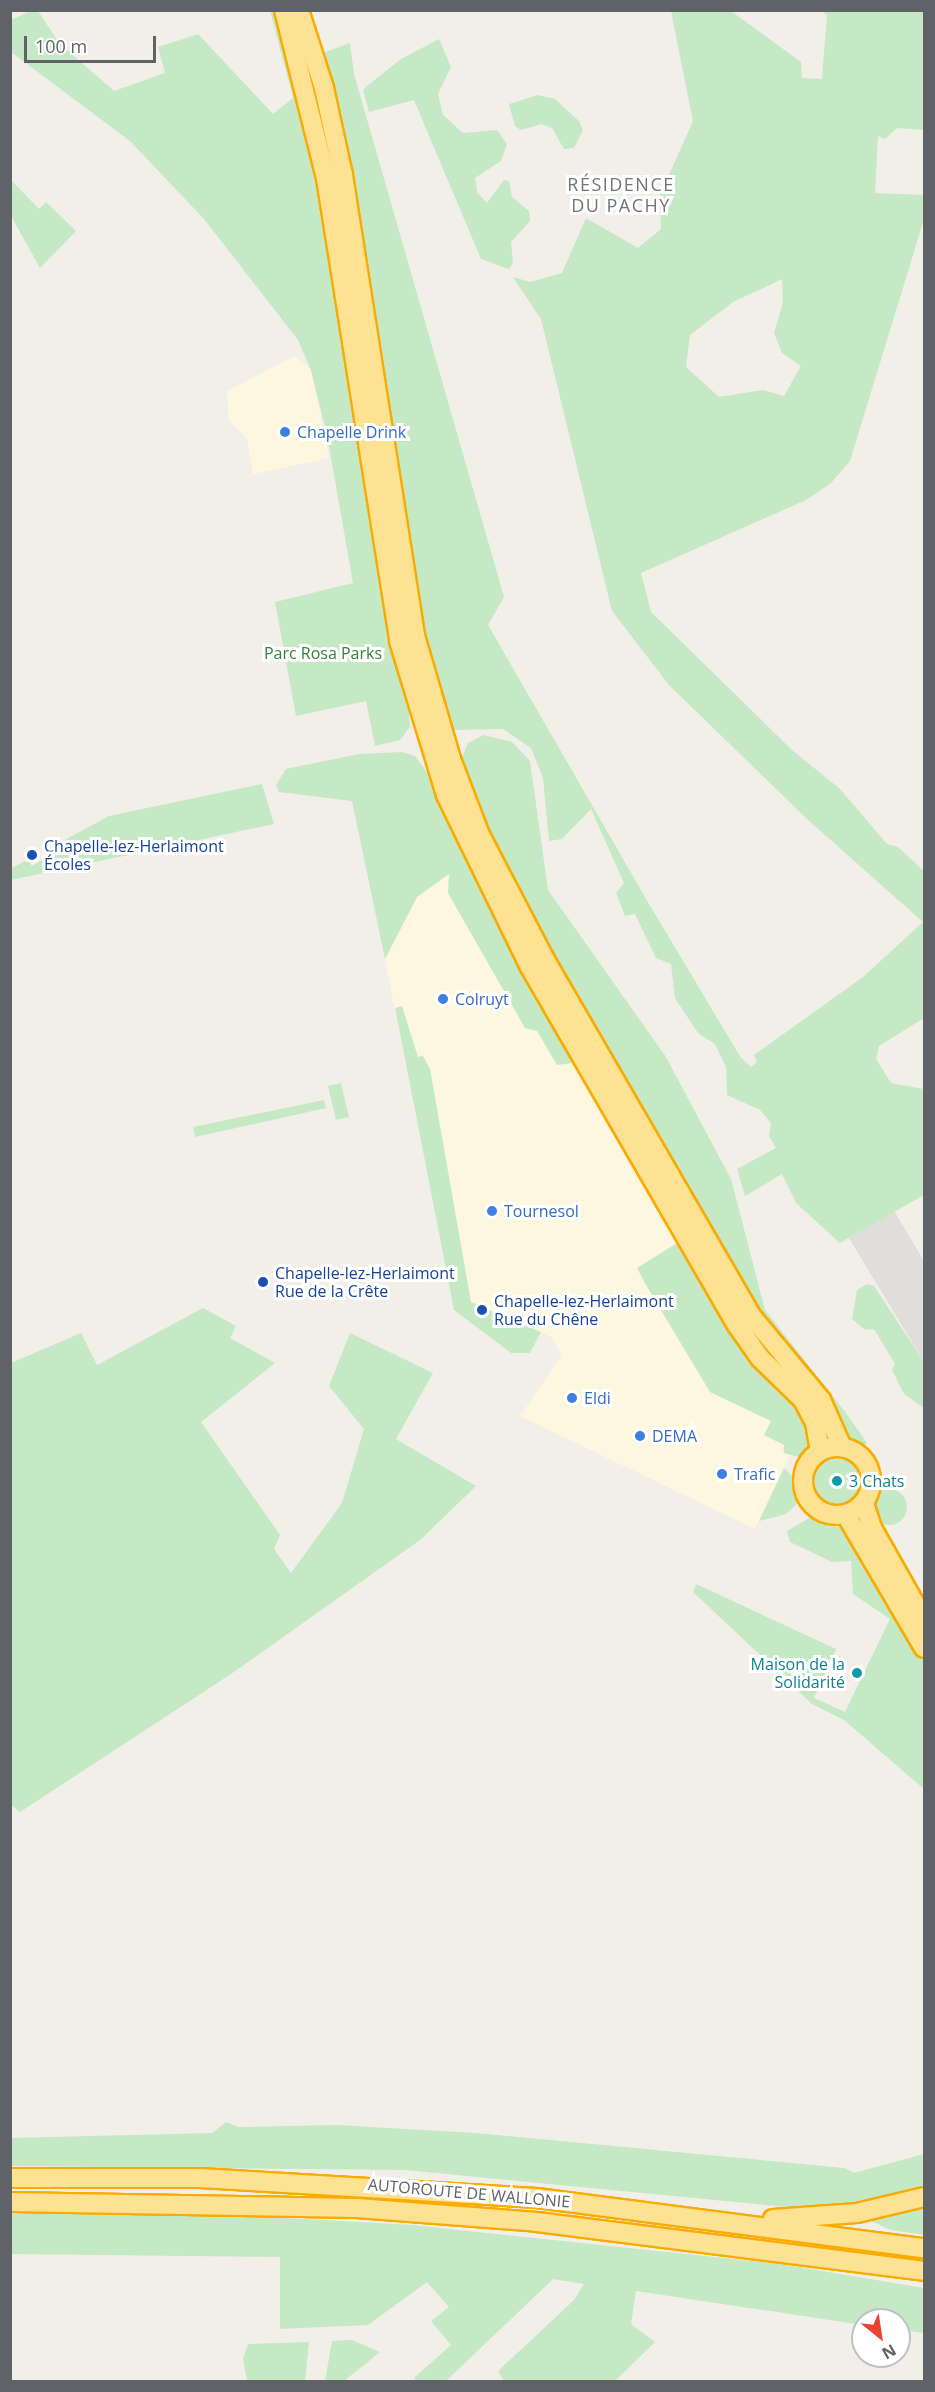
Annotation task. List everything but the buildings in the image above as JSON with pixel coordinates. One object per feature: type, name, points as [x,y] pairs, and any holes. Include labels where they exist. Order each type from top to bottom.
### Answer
[{"type":"highway","points":[[284,10],[326,178],[399,641],[440,778],[465,842],[530,967],[737,1325],[760,1358],[803,1400],[814,1423],[820,1451]]},
{"type":"highway","points":[[299,10],[324,88],[343,175],[416,639],[454,769],[480,835],[544,958],[753,1318],[821,1400],[842,1448]]},
{"type":"highway","points":[[842,1448],[857,1454],[868,1466],[872,1481],[864,1503],[846,1515],[820,1511],[804,1490],[804,1472],[820,1451],[842,1448]]},
{"type":"highway","points":[[864,1503],[872,1527],[924,1620]]},
{"type":"highway","points":[[846,1515],[924,1648]]},
{"type":"highway","name":"AUTOROUTE DE WALLONIE","points":[[10,2178],[355,2184],[537,2198],[752,2223],[924,2248]]},
{"type":"highway","points":[[752,2223],[857,2213],[924,2197]]},
{"type":"highway","name":"AUTOROUTE DE WALLONIE","points":[[10,2202],[200,2202],[381,2210],[537,2222],[924,2271]]},
{"type":"shaded area","points":[[295,356],[311,370],[329,458],[253,474],[247,438],[229,421],[227,391]]},
{"type":"shaded area","points":[[450,873],[557,1065],[577,1059],[682,1240],[637,1268],[646,1285],[710,1392],[771,1421],[784,1446],[781,1451],[790,1455],[755,1529],[520,1416],[562,1355],[551,1337],[541,1332],[530,1353],[511,1353],[454,1310],[385,959],[417,897]]},
{"type":"shaded area","points":[[894,1211],[924,1261],[924,1362],[849,1238]]},
{"type":"green space","name":"Parc Rosa Parks","points":[[31,11],[38,11],[59,43],[114,91],[165,73],[158,47],[198,34],[273,114],[293,98],[270,11],[278,11],[308,124],[396,656],[408,703],[410,727],[400,740],[375,746],[366,701],[296,716],[275,602],[353,583],[327,435],[311,370],[298,340],[204,219],[130,141],[11,52],[10,20]]},
{"type":"green space","points":[[671,11],[731,11],[801,62],[802,78],[822,79],[827,15],[821,11],[924,11],[924,130],[897,128],[885,139],[878,136],[875,193],[924,195],[924,219],[850,461],[830,484],[806,500],[641,573],[651,612],[792,750],[840,789],[887,844],[898,847],[924,871],[924,1018],[879,1046],[876,1059],[891,1083],[924,1089],[924,1195],[840,1243],[796,1203],[782,1174],[745,1196],[737,1169],[776,1148],[769,1136],[771,1123],[760,1110],[727,1095],[726,1067],[715,1044],[698,1033],[675,998],[671,964],[656,958],[635,914],[625,916],[616,893],[624,883],[591,809],[562,839],[549,841],[543,778],[531,748],[503,729],[452,730],[430,683],[320,54],[350,43],[354,74],[504,597],[488,625],[649,904],[741,1058],[751,1067],[757,1062],[754,1055],[863,977],[923,922],[807,819],[669,685],[612,611],[541,319],[513,277],[530,282],[562,273],[586,218],[638,248],[661,229],[660,195],[693,121]],"holes":[[[782,279],[783,303],[774,333],[782,353],[801,366],[784,396],[763,390],[719,397],[686,367],[690,335],[733,302]]]},
{"type":"green space","points":[[439,39],[451,67],[438,94],[443,115],[463,133],[497,130],[507,144],[501,161],[475,178],[477,192],[487,203],[504,180],[509,181],[512,197],[529,211],[530,221],[511,242],[513,263],[509,269],[481,259],[414,100],[369,112],[363,90],[401,59]]},
{"type":"green space","points":[[538,95],[555,99],[579,121],[583,130],[574,148],[564,149],[552,128],[541,124],[521,130],[515,126],[509,104]]},
{"type":"green space","points":[[11,180],[39,209],[46,202],[76,231],[40,268],[11,216]]},
{"type":"green space","points":[[484,735],[512,742],[530,761],[548,890],[666,1057],[731,1179],[765,1310],[867,1443],[861,1449],[847,1443],[762,1325],[536,936],[490,843],[461,760],[468,743]]},
{"type":"green space","points":[[402,752],[415,756],[429,775],[577,1059],[572,1063],[557,1065],[537,1031],[525,1028],[448,893],[449,874],[417,897],[385,959],[352,801],[279,792],[276,785],[286,769],[359,754]]},
{"type":"green space","points":[[262,784],[274,824],[11,880],[11,868],[28,860],[32,866],[64,847],[61,842],[109,816]]},
{"type":"green space","points":[[402,1006],[418,1057],[423,1056],[430,1069],[471,1302],[541,1332],[530,1353],[511,1353],[454,1310],[395,1008]]},
{"type":"green space","points":[[341,1083],[349,1117],[336,1120],[328,1086]]},
{"type":"green space","points":[[324,1100],[326,1108],[195,1137],[193,1127]]},
{"type":"green space","points":[[682,1240],[807,1420],[811,1452],[802,1458],[784,1453],[784,1445],[764,1435],[771,1421],[710,1392],[646,1285],[637,1268]]},
{"type":"green space","points":[[867,1284],[874,1286],[924,1362],[924,1408],[904,1394],[892,1370],[895,1364],[874,1329],[865,1330],[852,1319],[857,1290]]},
{"type":"green space","points":[[203,1308],[236,1326],[230,1338],[275,1363],[201,1422],[280,1535],[274,1549],[291,1573],[342,1503],[364,1429],[329,1386],[350,1333],[433,1373],[396,1439],[476,1486],[420,1540],[231,1674],[20,1812],[10,1804],[11,1363],[81,1333],[97,1365]]},
{"type":"green space","points":[[838,1453],[849,1455],[858,1461],[864,1470],[866,1481],[864,1492],[858,1501],[849,1507],[838,1509],[827,1507],[818,1501],[812,1492],[810,1481],[812,1470],[818,1461],[827,1455]]},
{"type":"green space","points":[[784,1468],[797,1481],[799,1502],[786,1514],[759,1521]]},
{"type":"green space","points":[[889,1489],[902,1494],[907,1507],[902,1520],[889,1525],[876,1520],[871,1507],[876,1494]]},
{"type":"green space","points":[[811,1517],[843,1522],[850,1529],[924,1659],[924,1789],[844,1720],[812,1704],[693,1592],[696,1584],[836,1649],[814,1698],[845,1712],[890,1619],[853,1594],[851,1561],[832,1562],[790,1542],[787,1531]]},
{"type":"green space","points":[[226,2122],[239,2127],[337,2125],[475,2133],[845,2168],[854,2173],[924,2154],[924,2189],[861,2204],[807,2209],[405,2170],[11,2166],[10,2138],[212,2133]]},
{"type":"green space","points":[[924,2203],[924,2235],[891,2230],[862,2217]]},
{"type":"green space","points":[[10,2214],[214,2214],[412,2225],[780,2264],[924,2288],[924,2333],[911,2331],[911,2308],[851,2308],[851,2323],[636,2291],[631,2324],[655,2342],[615,2381],[504,2381],[498,2371],[574,2300],[584,2284],[553,2279],[446,2381],[417,2381],[414,2378],[451,2345],[431,2321],[449,2307],[427,2282],[368,2325],[280,2329],[280,2257],[11,2254]]},
{"type":"green space","points":[[352,2340],[380,2352],[344,2381],[325,2381],[332,2341]]},
{"type":"green space","points":[[309,2342],[305,2381],[247,2381],[243,2359],[248,2344]]},
{"type":"place","name":"Chapelle Drink","points":[[285,432]]},
{"type":"place","name":"Chapelle-lez-Herlaimont Écoles","points":[[32,855]]},
{"type":"place","name":"Colruyt","points":[[443,999]]},
{"type":"place","name":"Tournesol","points":[[492,1211]]},
{"type":"place","name":"Chapelle-lez-Herlaimont Rue de la Crête","points":[[263,1282]]},
{"type":"place","name":"Chapelle-lez-Herlaimont Rue du Chêne","points":[[482,1310]]},
{"type":"place","name":"Eldi","points":[[572,1398]]},
{"type":"place","name":"DEMA","points":[[640,1436]]},
{"type":"place","name":"Trafic","points":[[722,1474]]},
{"type":"place","name":"3 Chats","points":[[837,1481]]},
{"type":"place","name":"Maison de la Solidarité","points":[[857,1673]]},
{"type":"district","name":"RÉSIDENCE DU PACHY","points":[[621,195]]}]
